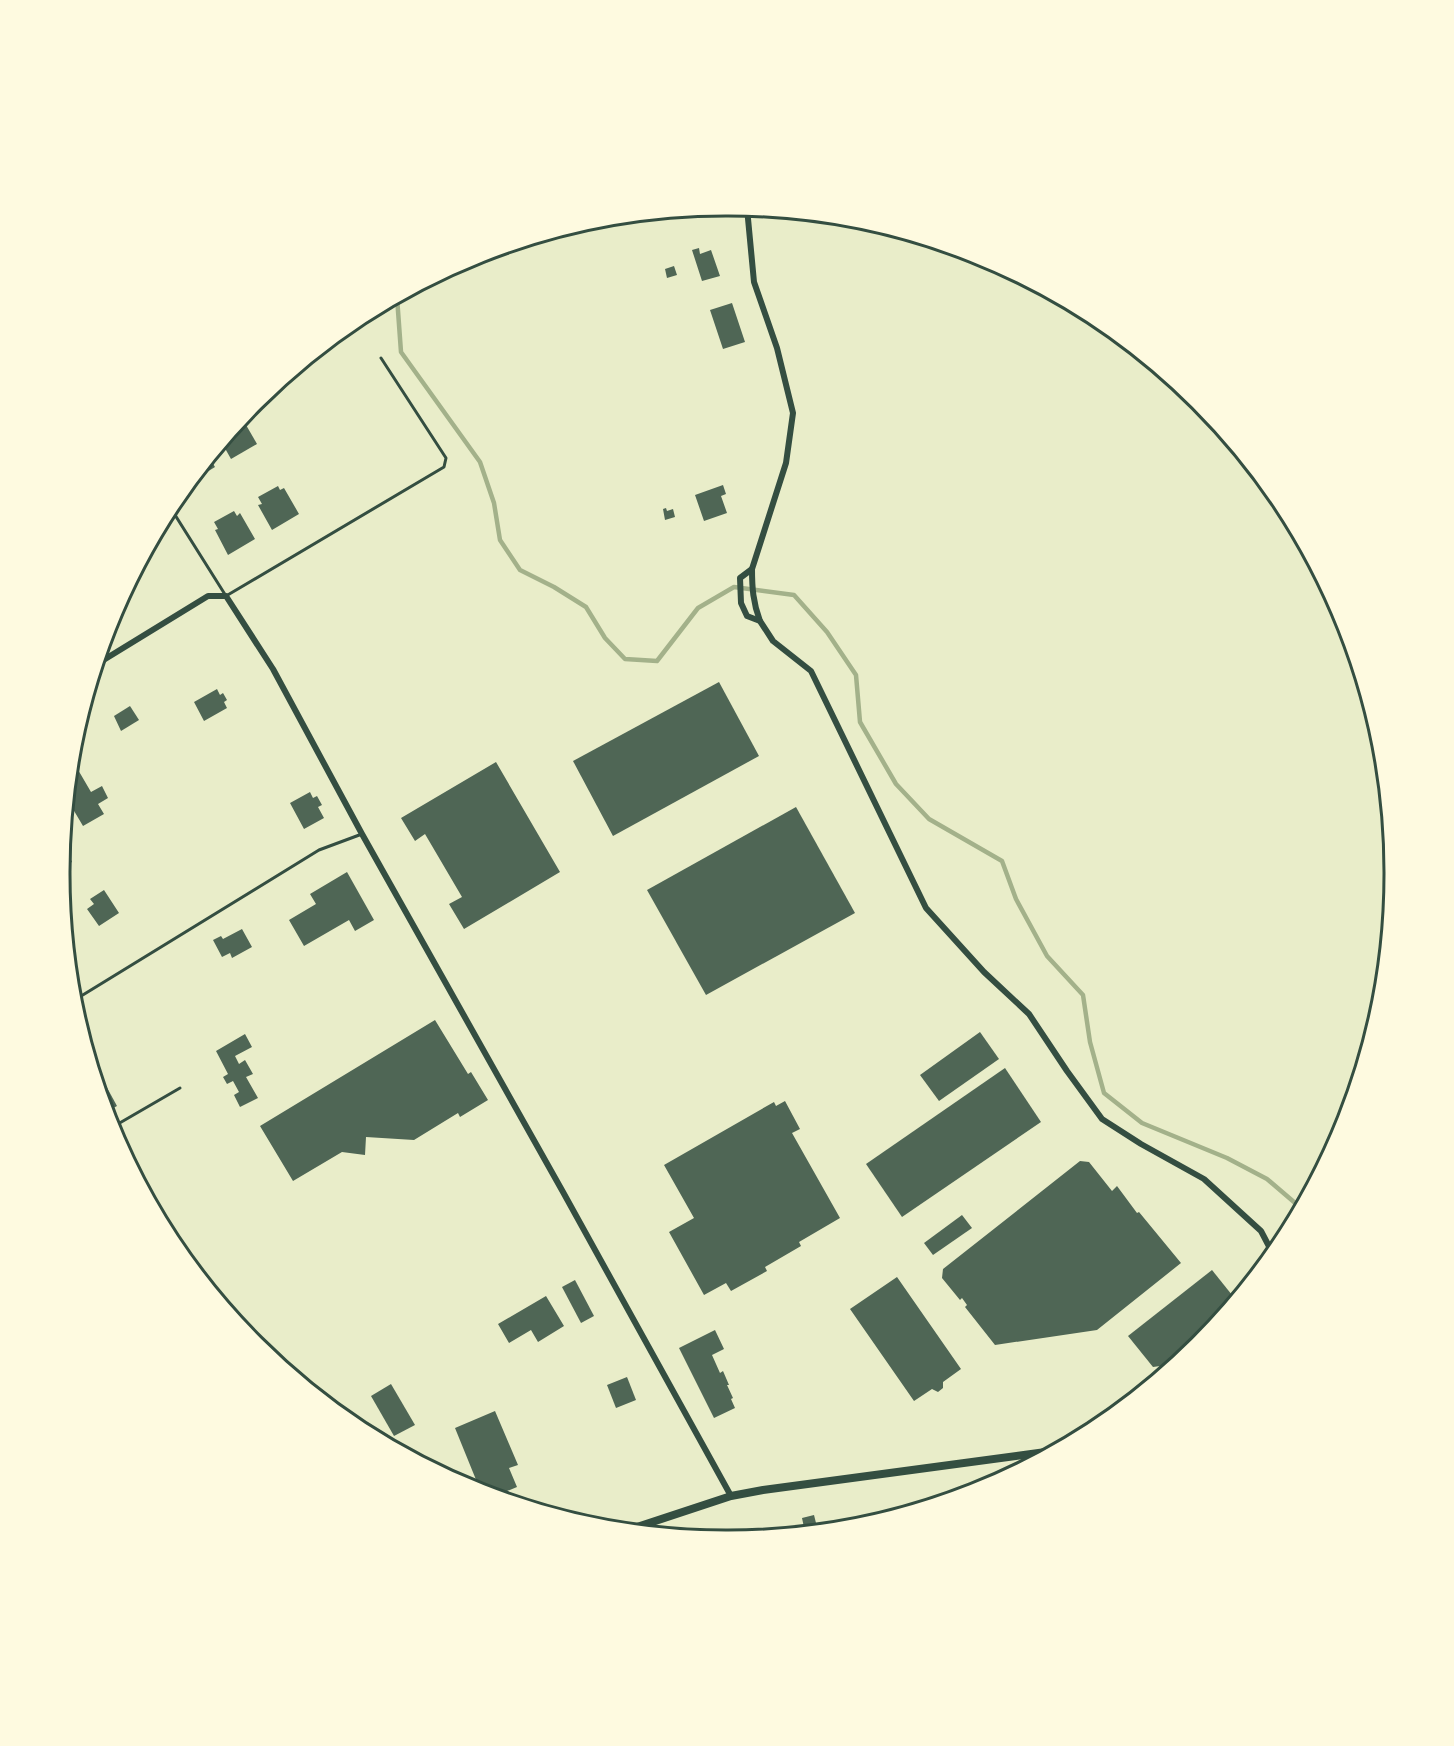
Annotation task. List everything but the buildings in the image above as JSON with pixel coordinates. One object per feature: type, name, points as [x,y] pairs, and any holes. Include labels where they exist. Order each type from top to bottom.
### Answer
[{"type":"street","points":[[749,217],[754,282],[777,348],[793,413],[786,463],[752,568],[755,609],[760,621],[773,641],[812,671],[926,908],[984,972],[1029,1014],[1102,1119],[1204,1179],[1261,1230],[1268,1245]]},
{"type":"street","points":[[752,568],[740,578],[741,603],[747,616],[760,621]]},
{"type":"street","points":[[106,658],[208,596],[226,596],[273,669],[362,834],[731,1497]]},
{"type":"street","points":[[645,1524],[731,1497],[763,1490],[1033,1454]]},
{"type":"lane","points":[[176,516],[226,596],[444,467],[446,458],[381,358]]},
{"type":"lane","points":[[82,995],[319,850],[362,834]]},
{"type":"lane","points":[[120,1123],[180,1088]]},
{"type":"waterway","points":[[398,305],[401,352],[480,462],[494,503],[500,540],[520,570],[586,607],[605,638],[625,659],[657,661],[698,608],[734,587],[794,595],[827,632],[856,675],[860,722],[896,784],[929,819],[1002,861],[1016,899],[1047,956],[1083,995],[1090,1042],[1104,1093],[1142,1123],[1227,1158],[1267,1179],[1295,1203]]}]
